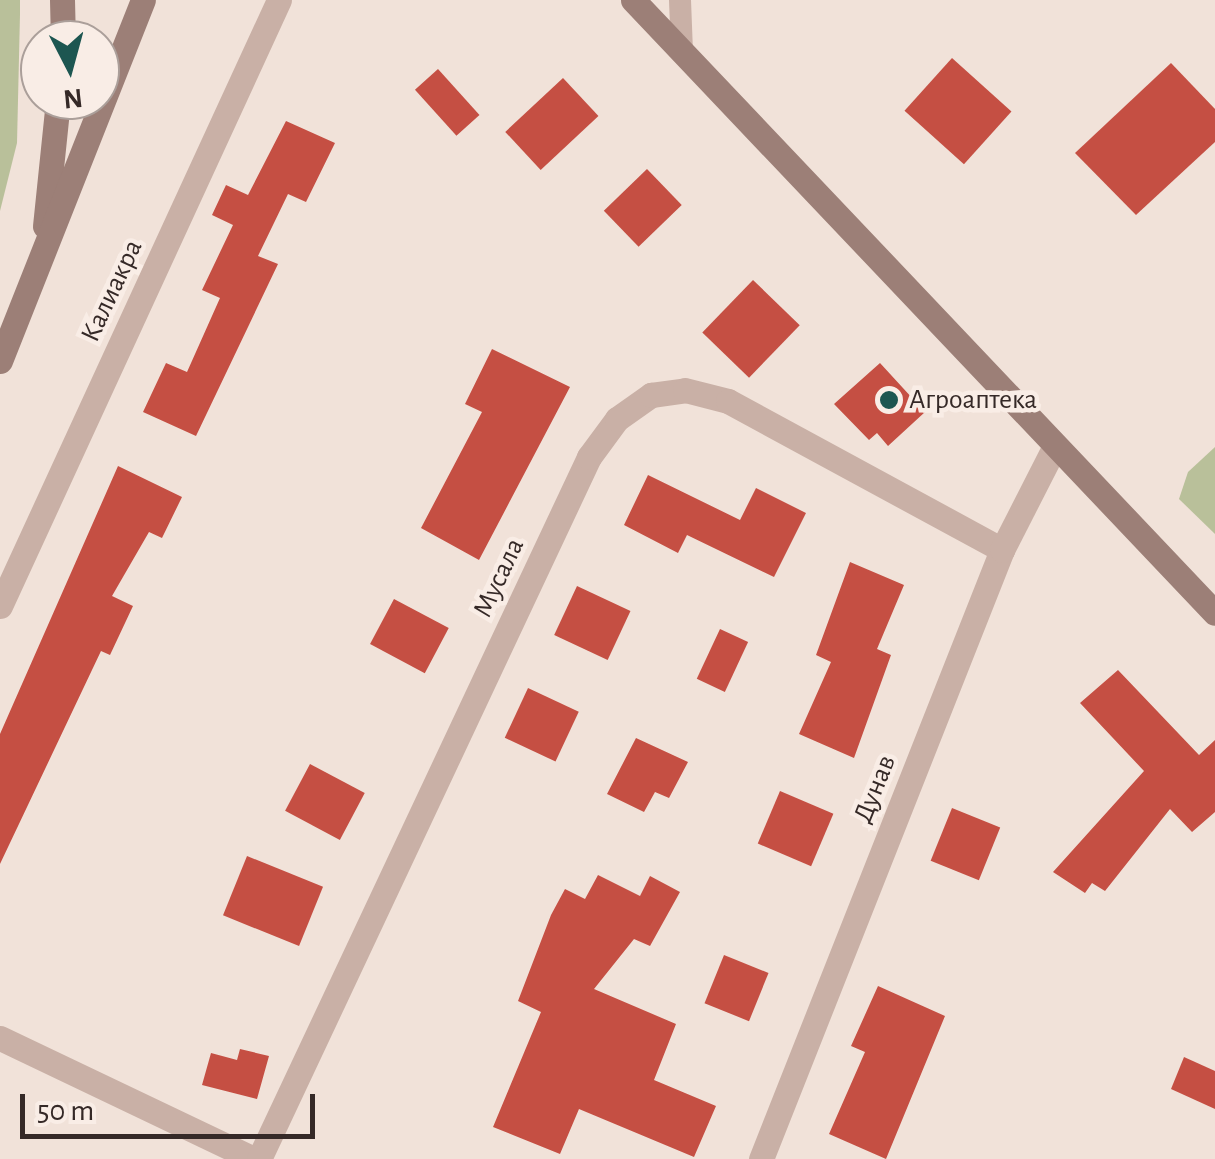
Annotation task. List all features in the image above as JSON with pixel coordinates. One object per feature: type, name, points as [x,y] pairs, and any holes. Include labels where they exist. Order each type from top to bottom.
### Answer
[{"type":"main road","points":[[0,361],[144,0]]},
{"type":"main road","points":[[633,0],[1215,613]]},
{"type":"main road","points":[[42,256],[56,120]]},
{"type":"street","name":"Калиакра","points":[[0,606],[279,0]]},
{"type":"street","name":"Мусала","points":[[256,1159],[589,456],[617,418],[651,395],[685,390],[728,401],[1002,550]]},
{"type":"street","name":"Дунав","points":[[760,1159],[1002,550],[1054,446]]},
{"type":"street","points":[[0,1038],[256,1159]]},
{"type":"lane","points":[[680,0],[682,53]]},
{"type":"green space","points":[[0,0],[20,0],[20,14],[17,143],[0,211]]},
{"type":"green space","points":[[1215,447],[1215,534],[1179,499],[1188,472]]},
{"type":"building","points":[[952,58],[1011,112],[964,164],[904,111]]},
{"type":"building","points":[[1171,63],[1215,109],[1215,142],[1136,215],[1075,153]]},
{"type":"building","points":[[438,69],[479,115],[456,136],[415,90]]},
{"type":"building","points":[[563,78],[598,116],[541,170],[505,132]]},
{"type":"building","points":[[286,121],[335,143],[306,202],[288,194],[258,256],[278,264],[196,436],[143,412],[166,363],[187,372],[220,298],[202,290],[233,225],[212,215],[226,185],[248,195]]},
{"type":"building","points":[[647,169],[682,205],[639,247],[604,211]]},
{"type":"building","points":[[753,280],[800,325],[749,378],[702,333]]},
{"type":"building","points":[[492,349],[570,387],[479,560],[421,528],[482,412],[465,404]]},
{"type":"building","points":[[880,363],[925,412],[888,446],[877,433],[869,440],[834,404]]},
{"type":"building","points":[[118,466],[182,497],[162,538],[149,532],[112,596],[133,606],[110,655],[101,651],[0,864],[0,734]]},
{"type":"building","points":[[648,475],[740,520],[756,488],[806,513],[774,577],[687,535],[678,553],[624,525]]},
{"type":"building","points":[[850,562],[904,585],[877,649],[891,655],[854,758],[799,734],[831,662],[816,655]]},
{"type":"building","points":[[577,586],[630,611],[608,660],[554,635]]},
{"type":"building","points":[[394,599],[449,628],[425,673],[370,644]]},
{"type":"building","points":[[720,629],[748,642],[725,692],[697,679]]},
{"type":"building","points":[[1118,670],[1199,755],[1215,740],[1215,812],[1192,832],[1170,809],[1105,891],[1092,883],[1085,893],[1053,872],[1144,771],[1080,703]]},
{"type":"building","points":[[528,688],[579,712],[556,762],[505,738]]},
{"type":"building","points":[[636,738],[688,762],[669,798],[655,792],[644,812],[607,794]]},
{"type":"building","points":[[310,764],[365,793],[340,840],[285,811]]},
{"type":"building","points":[[780,791],[833,814],[811,866],[758,843]]},
{"type":"building","points":[[952,808],[1000,827],[979,880],[931,861]]},
{"type":"building","points":[[247,856],[323,887],[299,946],[223,915]]},
{"type":"building","points":[[598,875],[640,896],[650,876],[680,892],[650,946],[634,939],[594,989],[676,1024],[654,1080],[716,1106],[694,1157],[579,1109],[560,1154],[493,1127],[541,1012],[518,1001],[551,915],[565,889],[585,899]]},
{"type":"building","points":[[724,955],[769,973],[749,1021],[705,1003]]},
{"type":"building","points":[[878,986],[945,1016],[886,1159],[829,1134],[865,1052],[851,1046]]},
{"type":"building","points":[[240,1049],[269,1056],[257,1099],[202,1085],[211,1053],[237,1060]]},
{"type":"building","points":[[1184,1057],[1215,1071],[1215,1109],[1171,1089]]},
{"type":"place","name":"Агроаптека","points":[[889,400]]}]
